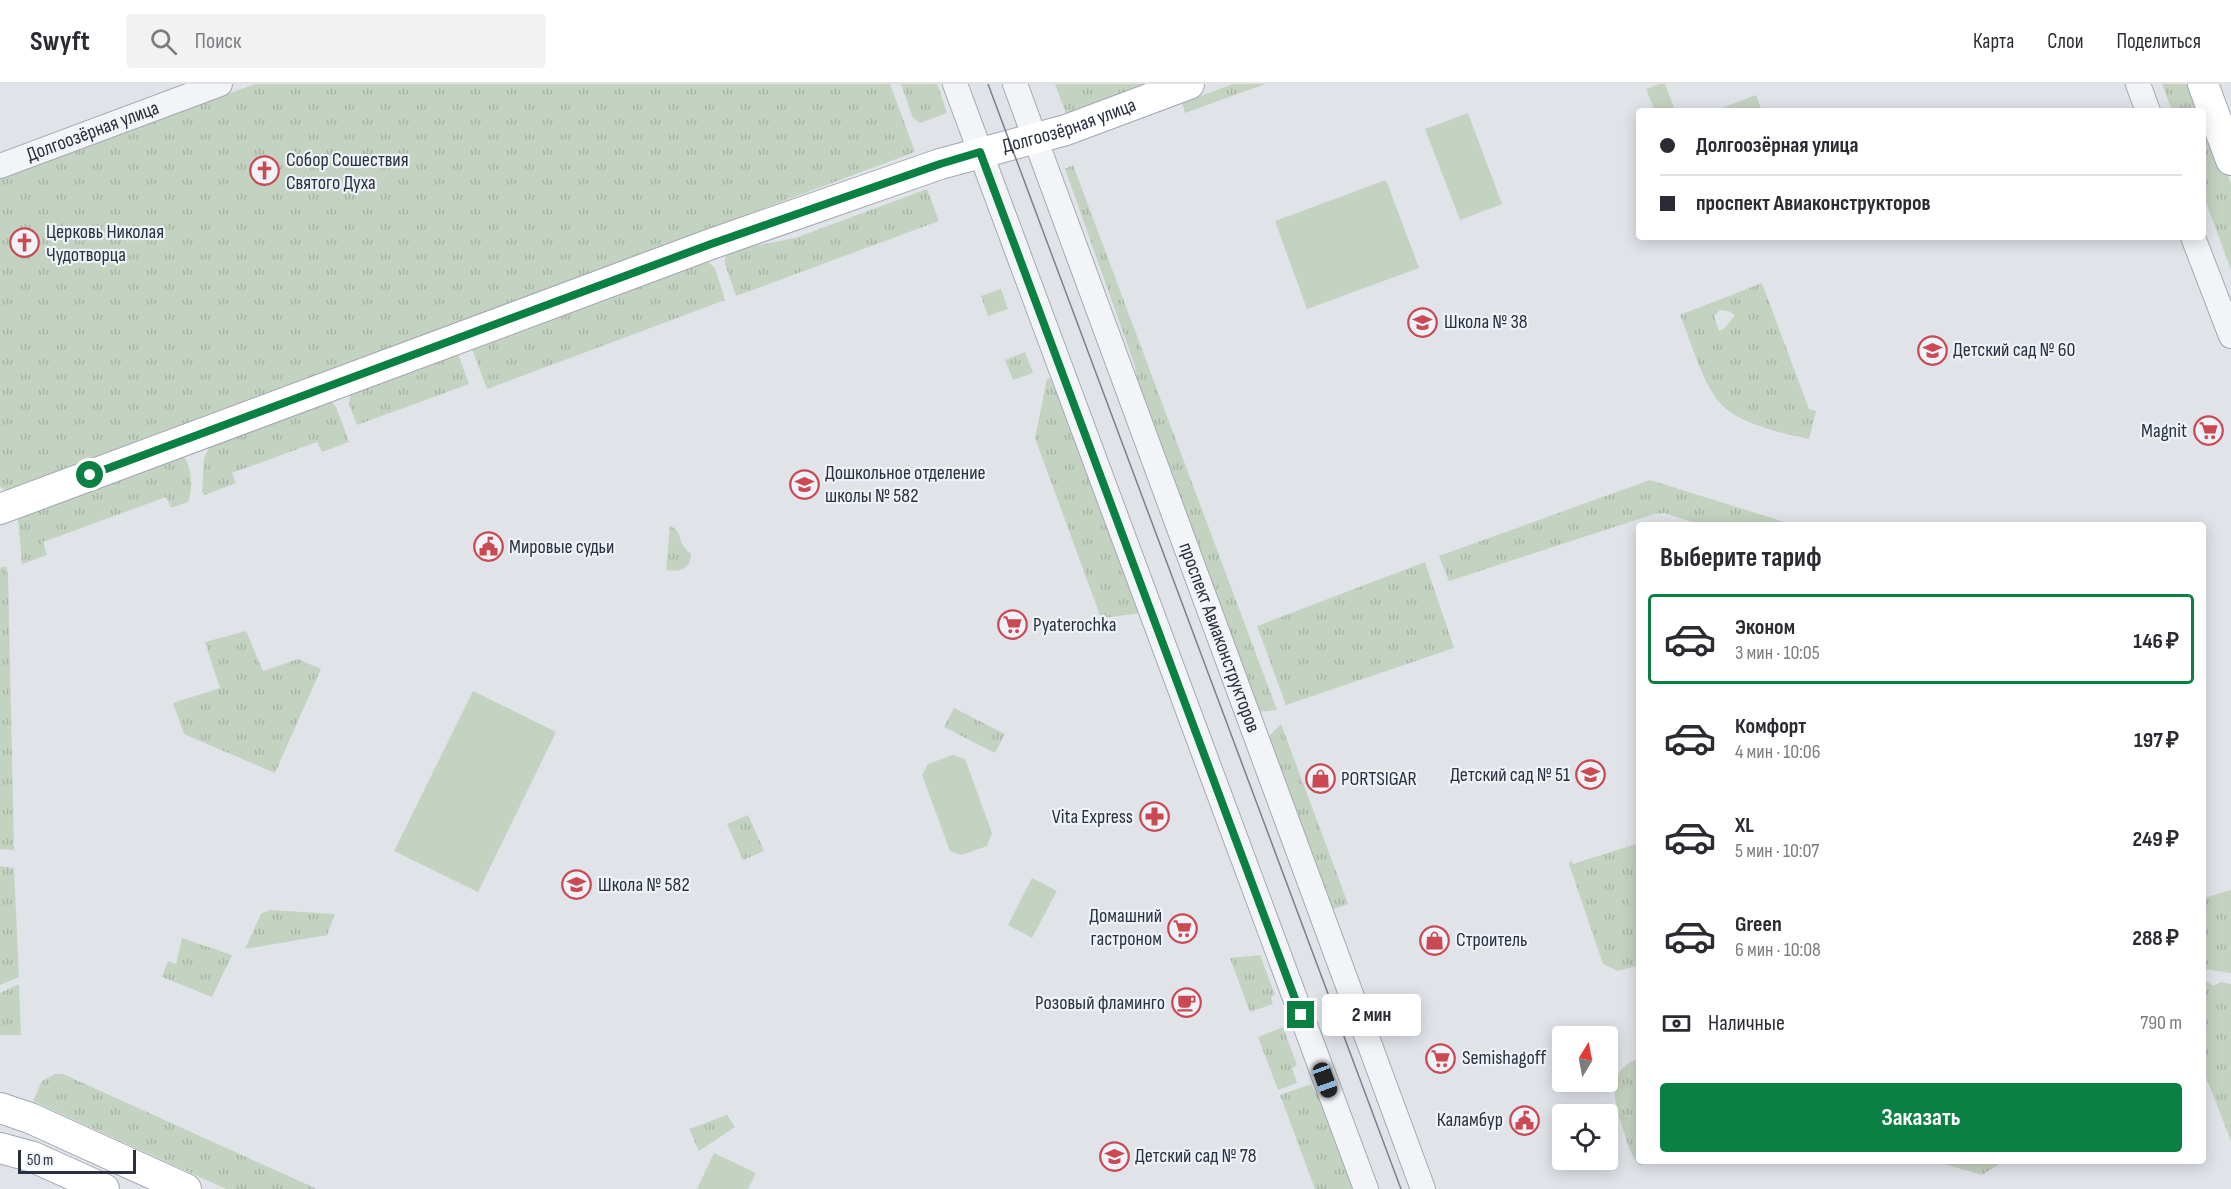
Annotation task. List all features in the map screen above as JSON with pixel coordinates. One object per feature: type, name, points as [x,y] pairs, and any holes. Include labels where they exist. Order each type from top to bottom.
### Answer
[{"type":"main road","name":"Долгоозёрная улица","points":[[0,509],[711,244],[940,164],[1066,130],[1189,84]]},
{"type":"main road","points":[[2203,84],[2231,160]]},
{"type":"main road","points":[[0,1108],[30,1118],[186,1189]]},
{"type":"main road","points":[[0,1148],[33,1157],[104,1189]]},
{"type":"street","name":"Долгоозёрная улица","points":[[0,166],[220,84]]},
{"type":"street","points":[[955,84],[1366,1189]]},
{"type":"street","name":"проспект Авиаконструкторов","points":[[1016,84],[1423,1189]]},
{"type":"street","points":[[2138,84],[2147,108]]},
{"type":"street","points":[[2194,240],[2231,336]]},
{"type":"green space","points":[[255,84],[890,84],[915,152],[7,491],[0,487],[0,179]]},
{"type":"green space","points":[[901,84],[937,84],[947,113],[920,123],[913,118]]},
{"type":"green space","points":[[1055,84],[1146,84],[1066,114]]},
{"type":"green space","points":[[1233,84],[1265,84],[1185,113],[1182,103]]},
{"type":"green space","points":[[1665,84],[1674,108],[1654,108],[1646,89]]},
{"type":"green space","points":[[2162,84],[2193,84],[2202,108],[2171,108]]},
{"type":"green space","points":[[1756,95],[1761,108],[1722,108]]},
{"type":"green space","points":[[1468,113],[1502,204],[1460,220],[1425,129]]},
{"type":"green space","points":[[2206,116],[2231,184],[2231,270],[2206,202]]},
{"type":"green space","points":[[1073,165],[1277,710],[1257,712],[1144,409],[1134,363],[1065,169]]},
{"type":"green space","points":[[1386,180],[1419,268],[1307,309],[1275,221]]},
{"type":"green space","points":[[927,189],[939,221],[736,296],[725,264],[725,254],[795,238]]},
{"type":"green space","points":[[707,261],[715,268],[725,300],[487,389],[472,349]]},
{"type":"green space","points":[[1762,283],[1809,409],[1816,411],[1809,439],[1774,431],[1749,422],[1720,403],[1708,385],[1680,315]],"holes":[[[1720,310],[1735,315],[1725,328],[1719,331],[1714,316]]]},
{"type":"green space","points":[[1001,289],[1008,309],[988,316],[981,296]]},
{"type":"green space","points":[[1025,352],[1033,373],[1013,380],[1005,360]]},
{"type":"green space","points":[[458,354],[469,384],[357,425],[349,404],[351,393]]},
{"type":"green space","points":[[1050,378],[1075,431],[1143,613],[1101,618],[1035,438],[1047,379]]},
{"type":"green space","points":[[331,401],[336,407],[349,442],[322,452],[317,442],[232,473],[236,483],[205,495],[202,492],[204,458],[210,446]]},
{"type":"green space","points":[[183,456],[191,478],[188,502],[171,508],[166,497],[43,542],[47,555],[22,564],[18,519]]},
{"type":"green space","points":[[1650,480],[1784,522],[1692,522],[1665,513],[1654,514],[1449,581],[1439,556]]},
{"type":"green space","points":[[670,526],[678,532],[682,544],[691,554],[687,567],[675,571],[666,570]]},
{"type":"green space","points":[[1425,562],[1454,648],[1286,705],[1257,626]]},
{"type":"green space","points":[[6,566],[14,850],[0,849],[0,568]]},
{"type":"green space","points":[[246,631],[263,671],[298,659],[321,669],[275,773],[184,734],[173,703],[220,688],[205,642]]},
{"type":"green space","points":[[473,691],[556,732],[478,892],[394,851]]},
{"type":"green space","points":[[954,708],[1005,734],[995,753],[944,727]]},
{"type":"green space","points":[[1281,724],[1348,904],[1331,910],[1267,738]]},
{"type":"green space","points":[[953,755],[965,759],[992,833],[987,846],[962,855],[950,851],[922,775],[928,764]]},
{"type":"green space","points":[[748,815],[764,851],[743,860],[727,824]]},
{"type":"green space","points":[[1636,844],[1636,878],[1630,880],[1636,919],[1636,966],[1618,971],[1603,964],[1569,864],[1571,860],[1573,864]]},
{"type":"green space","points":[[0,866],[14,868],[19,977],[0,985]]},
{"type":"green space","points":[[1032,878],[1057,891],[1032,938],[1008,925]]},
{"type":"green space","points":[[1636,878],[1636,919],[1625,892],[1630,880]]},
{"type":"green space","points":[[2231,890],[2231,973],[2206,969],[2206,897]]},
{"type":"green space","points":[[270,910],[335,914],[327,935],[245,949],[261,914]]},
{"type":"green space","points":[[182,938],[232,955],[212,997],[162,977],[168,961],[176,964]]},
{"type":"green space","points":[[1260,955],[1275,995],[1271,997],[1273,1004],[1250,1012],[1230,958]]},
{"type":"green space","points":[[2206,981],[2213,986],[2221,982],[2231,984],[2231,1141],[2206,1077]]},
{"type":"green space","points":[[19,984],[21,1035],[0,1035],[0,993]]},
{"type":"green space","points":[[1283,1027],[1297,1065],[1292,1068],[1297,1083],[1278,1090],[1258,1037]]},
{"type":"green space","points":[[1636,1060],[1636,1160],[1627,1141],[1615,1100],[1620,1072]]},
{"type":"green space","points":[[55,1074],[63,1074],[317,1189],[226,1189],[33,1101],[42,1081]]},
{"type":"green space","points":[[1311,1084],[1315,1093],[1322,1091],[1358,1189],[1315,1189],[1280,1095]]},
{"type":"green space","points":[[727,1115],[735,1127],[699,1151],[689,1129]]},
{"type":"green space","points":[[714,1153],[756,1173],[748,1189],[697,1189]]},
{"type":"green space","points":[[1944,1164],[1999,1164],[1982,1175]]},
{"type":"tram line","points":[[988,84],[1401,1189]]},
{"type":"place","name":"Собор Сошествия Святого Духа","points":[[265,171]]},
{"type":"place","name":"Церковь Николая Чудотворца","points":[[25,243]]},
{"type":"place","name":"Школа № 38","points":[[1423,322]]},
{"type":"place","name":"Детский сад № 60","points":[[1932,350]]},
{"type":"place","name":"Magnit","points":[[2208,431]]},
{"type":"place","name":"Дошкольное отделение школы № 582","points":[[804,485]]},
{"type":"place","name":"Мировые судьи","points":[[488,547]]},
{"type":"place","name":"Pyaterochka","points":[[1012,625]]},
{"type":"place","name":"Детский сад № 51","points":[[1591,775]]},
{"type":"place","name":"PORTSIGAR","points":[[1320,779]]},
{"type":"place","name":"Vita Express","points":[[1154,817]]},
{"type":"place","name":"Школа № 582","points":[[577,885]]},
{"type":"place","name":"Домашний гастроном","points":[[1183,928]]},
{"type":"place","name":"Строитель","points":[[1435,940]]},
{"type":"place","name":"Розовый фламинго","points":[[1186,1003]]},
{"type":"place","name":"Semishagoff","points":[[1441,1058]]},
{"type":"place","name":"Каламбур","points":[[1524,1120]]},
{"type":"place","name":"Детский сад № 78","points":[[1114,1156]]},
{"type":"route","points":[[90,475],[711,244],[980,152],[1301,1015]]}]
